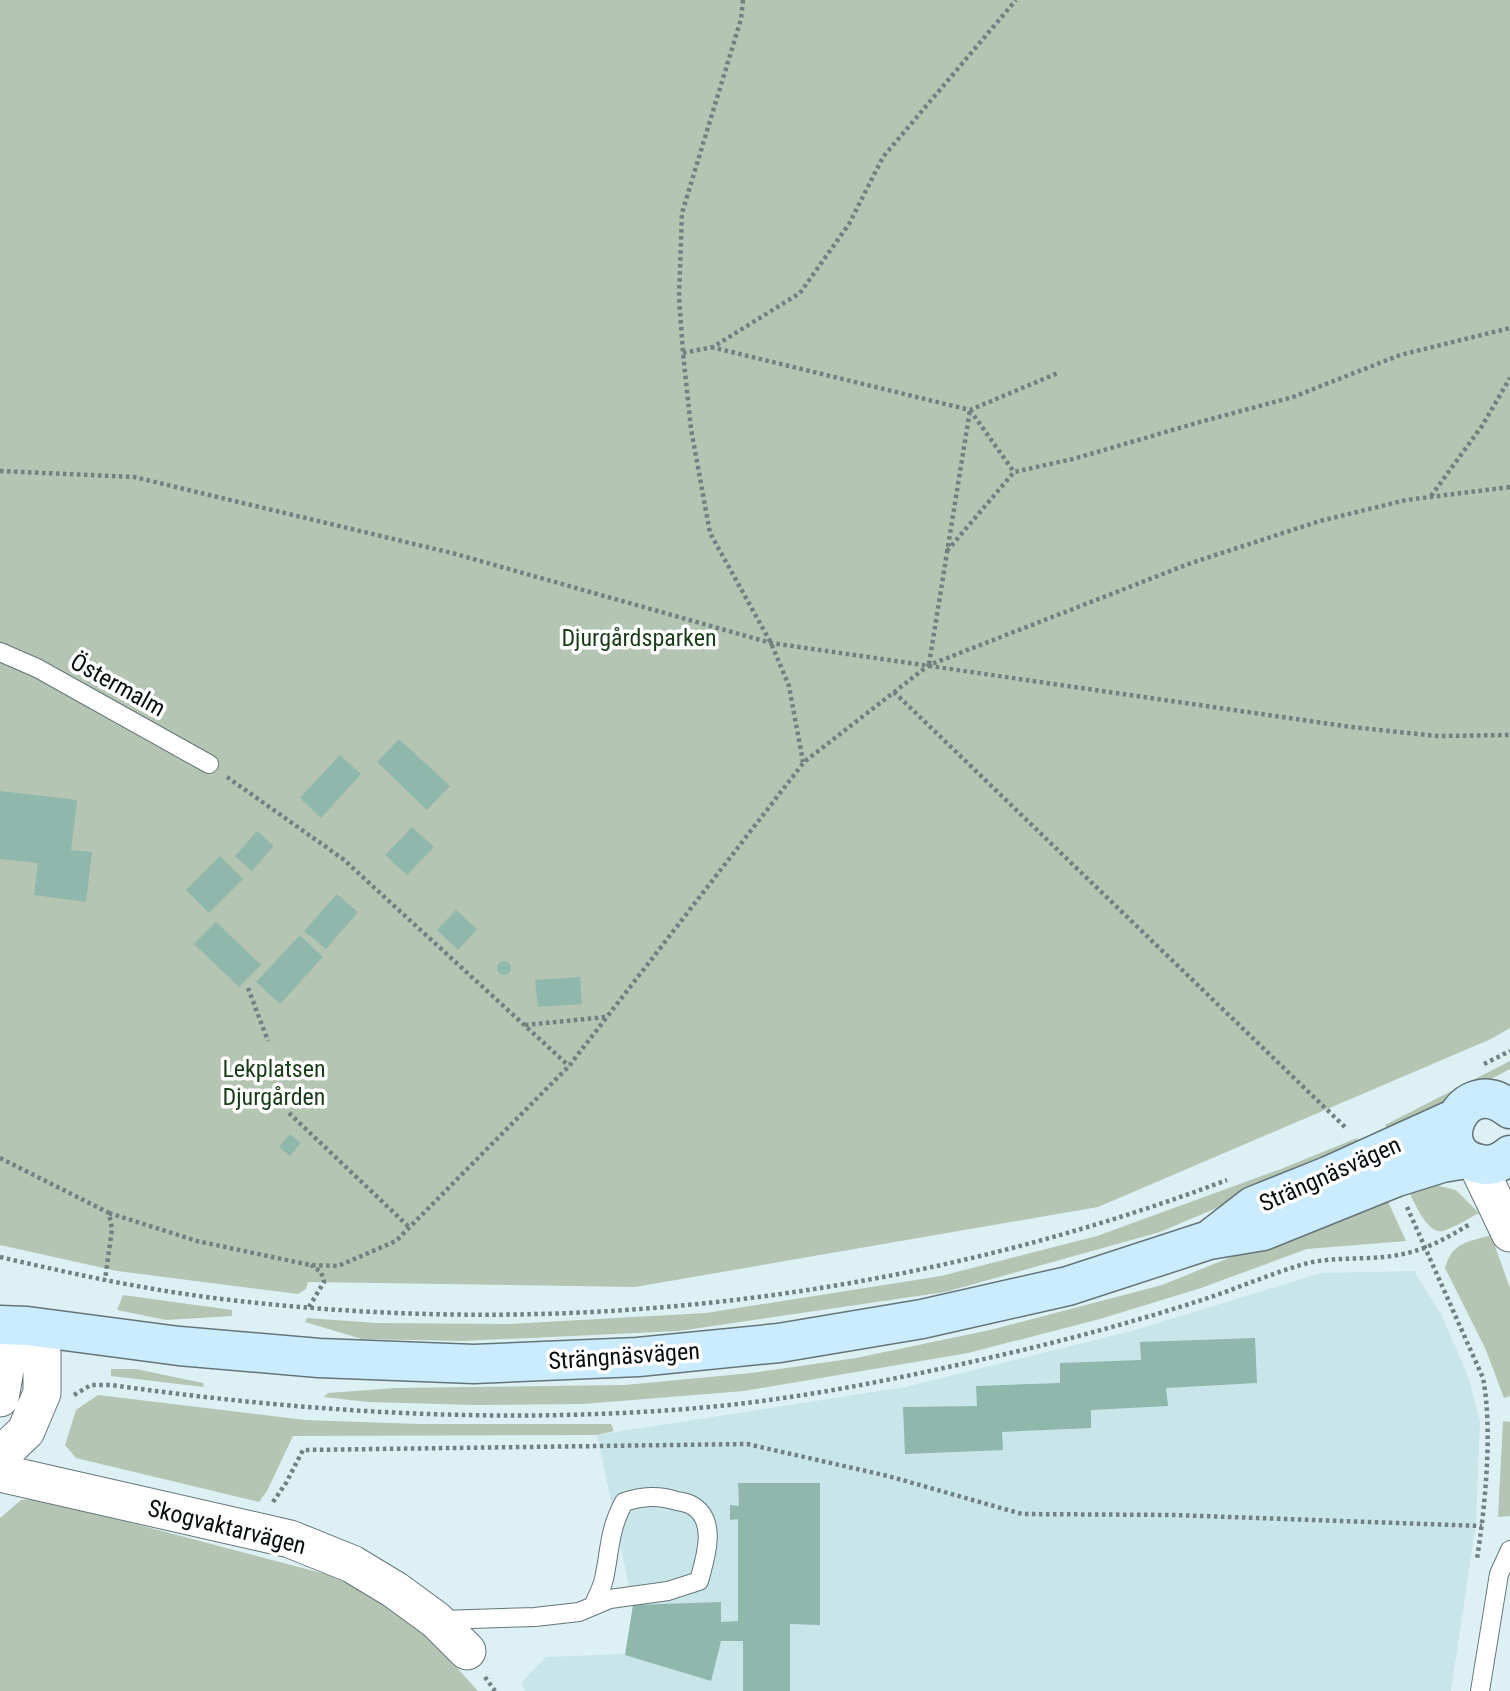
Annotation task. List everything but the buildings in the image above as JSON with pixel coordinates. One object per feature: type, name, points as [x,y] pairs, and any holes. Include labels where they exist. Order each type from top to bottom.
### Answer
[{"type":"main road","name":"Strängnäsvägen","points":[[1209,1240],[1253,1206],[1328,1176],[1456,1118],[1463,1108],[1474,1101],[1486,1099],[1506,1102]]},
{"type":"main road","points":[[1456,1118],[1453,1130],[1459,1151],[1484,1159]]},
{"type":"main road","name":"Strängnäsvägen","points":[[9,1320],[179,1346],[319,1358],[474,1364],[638,1357],[779,1343],[922,1319],[1068,1286],[1209,1240],[1263,1231],[1397,1177],[1442,1163],[1484,1159]]},
{"type":"street","points":[[1484,1159],[1510,1233]]},
{"type":"street","points":[[0,1398],[9,1347],[9,1320]]},
{"type":"street","points":[[0,1455],[26,1432],[42,1393],[42,1352],[9,1320]]},
{"type":"street","name":"Skogvaktarvägen","points":[[0,1473],[290,1539],[352,1564],[395,1590],[436,1620],[467,1651]]},
{"type":"lane","name":"Östermalm","points":[[0,652],[37,668],[209,764]]},
{"type":"lane","points":[[436,1620],[535,1618],[579,1612],[610,1599],[668,1591],[699,1581],[708,1549],[705,1520],[693,1506],[659,1496],[641,1496],[624,1502],[615,1518],[604,1581],[593,1606]]},
{"type":"lane","points":[[1480,1691],[1499,1574],[1510,1550]]},
{"type":"path","points":[[743,0],[741,19],[682,214],[679,297],[682,353],[691,429],[710,533],[771,643],[789,686],[804,762]]},
{"type":"path","points":[[682,353],[711,348],[800,293],[849,224],[883,157],[1016,0]]},
{"type":"path","points":[[947,551],[1014,472],[1073,459],[1293,397],[1400,355],[1510,328]]},
{"type":"path","points":[[711,348],[970,410],[1058,373]]},
{"type":"path","points":[[1430,496],[1482,426],[1510,378]]},
{"type":"path","points":[[970,410],[1014,472]]},
{"type":"path","points":[[929,665],[970,410]]},
{"type":"path","points":[[0,471],[134,477],[452,553],[771,643],[1351,727],[1437,736],[1510,735]]},
{"type":"path","points":[[0,1157],[109,1213],[197,1241],[310,1265],[338,1266],[396,1241],[569,1066],[804,762],[929,665],[1191,563],[1357,510],[1430,496],[1510,487]]},
{"type":"path","points":[[894,692],[1348,1130]]},
{"type":"path","points":[[209,764],[343,859],[569,1066]]},
{"type":"path","points":[[248,988],[268,1041]]},
{"type":"path","points":[[524,1025],[606,1017]]},
{"type":"path","points":[[1482,1065],[1510,1051]]},
{"type":"path","points":[[289,1113],[409,1227]]},
{"type":"path","points":[[1337,1135],[1359,1125]]},
{"type":"path","points":[[0,1257],[104,1280],[220,1299],[309,1307],[474,1314],[581,1313],[737,1301],[900,1275],[1036,1243],[1109,1221],[1239,1175]]},
{"type":"path","points":[[1405,1201],[1483,1378],[1488,1406],[1482,1526],[1476,1567]]},
{"type":"path","points":[[104,1280],[112,1229],[109,1213]]},
{"type":"path","points":[[309,1307],[324,1282],[321,1272],[310,1265]]},
{"type":"path","points":[[70,1397],[91,1385]]},
{"type":"path","points":[[271,1505],[303,1450],[747,1444],[888,1476],[1022,1514],[1187,1515],[1482,1526]]},
{"type":"shaded area","points":[[1414,1271],[1440,1312],[1468,1376],[1480,1421],[1476,1523],[1451,1691],[525,1691],[521,1683],[546,1657],[625,1654],[633,1605],[597,1435],[905,1387],[1132,1331],[1321,1273]]},
{"type":"green space","name":"Djurgårdsparken","points":[[0,0],[1510,0],[1510,1028],[1491,1039],[1098,1207],[635,1287],[308,1282],[306,1289],[298,1294],[117,1271],[0,1245]]},
{"type":"green space","points":[[1510,1061],[1510,1069],[1388,1133],[1385,1125]]},
{"type":"green space","points":[[1357,1138],[1360,1147],[1160,1232],[945,1292],[679,1331],[463,1341],[362,1339],[305,1322],[307,1318],[377,1323],[509,1324],[706,1313],[941,1276],[1097,1236],[1281,1169]]},
{"type":"green space","points":[[1428,1183],[1456,1190],[1479,1213],[1443,1231],[1437,1231],[1426,1222],[1406,1186]]},
{"type":"green space","points":[[1385,1195],[1406,1241],[1307,1249],[1201,1288],[1100,1319],[968,1353],[744,1391],[583,1404],[475,1405],[368,1402],[324,1397],[328,1393],[395,1388],[625,1385],[751,1373],[856,1358],[990,1330],[1162,1285]]},
{"type":"green space","points":[[1491,1235],[1510,1288],[1510,1396],[1504,1398],[1486,1350],[1445,1268],[1452,1253],[1462,1244]]},
{"type":"green space","points":[[123,1295],[232,1310],[232,1316],[166,1320],[117,1310]]},
{"type":"green space","points":[[111,1369],[136,1369],[203,1383],[204,1387],[111,1376]]},
{"type":"green space","points":[[98,1395],[305,1420],[419,1424],[611,1424],[614,1431],[597,1435],[293,1436],[259,1502],[76,1458],[65,1445],[76,1410]]},
{"type":"green space","points":[[1503,1421],[1510,1422],[1510,1516],[1498,1517]]},
{"type":"green space","points":[[37,1498],[325,1574],[360,1589],[411,1623],[478,1691],[0,1691],[0,1518],[21,1500]]},
{"type":"park label","name":"Lekplatsen Djurgården","points":[[274,1083]]}]
